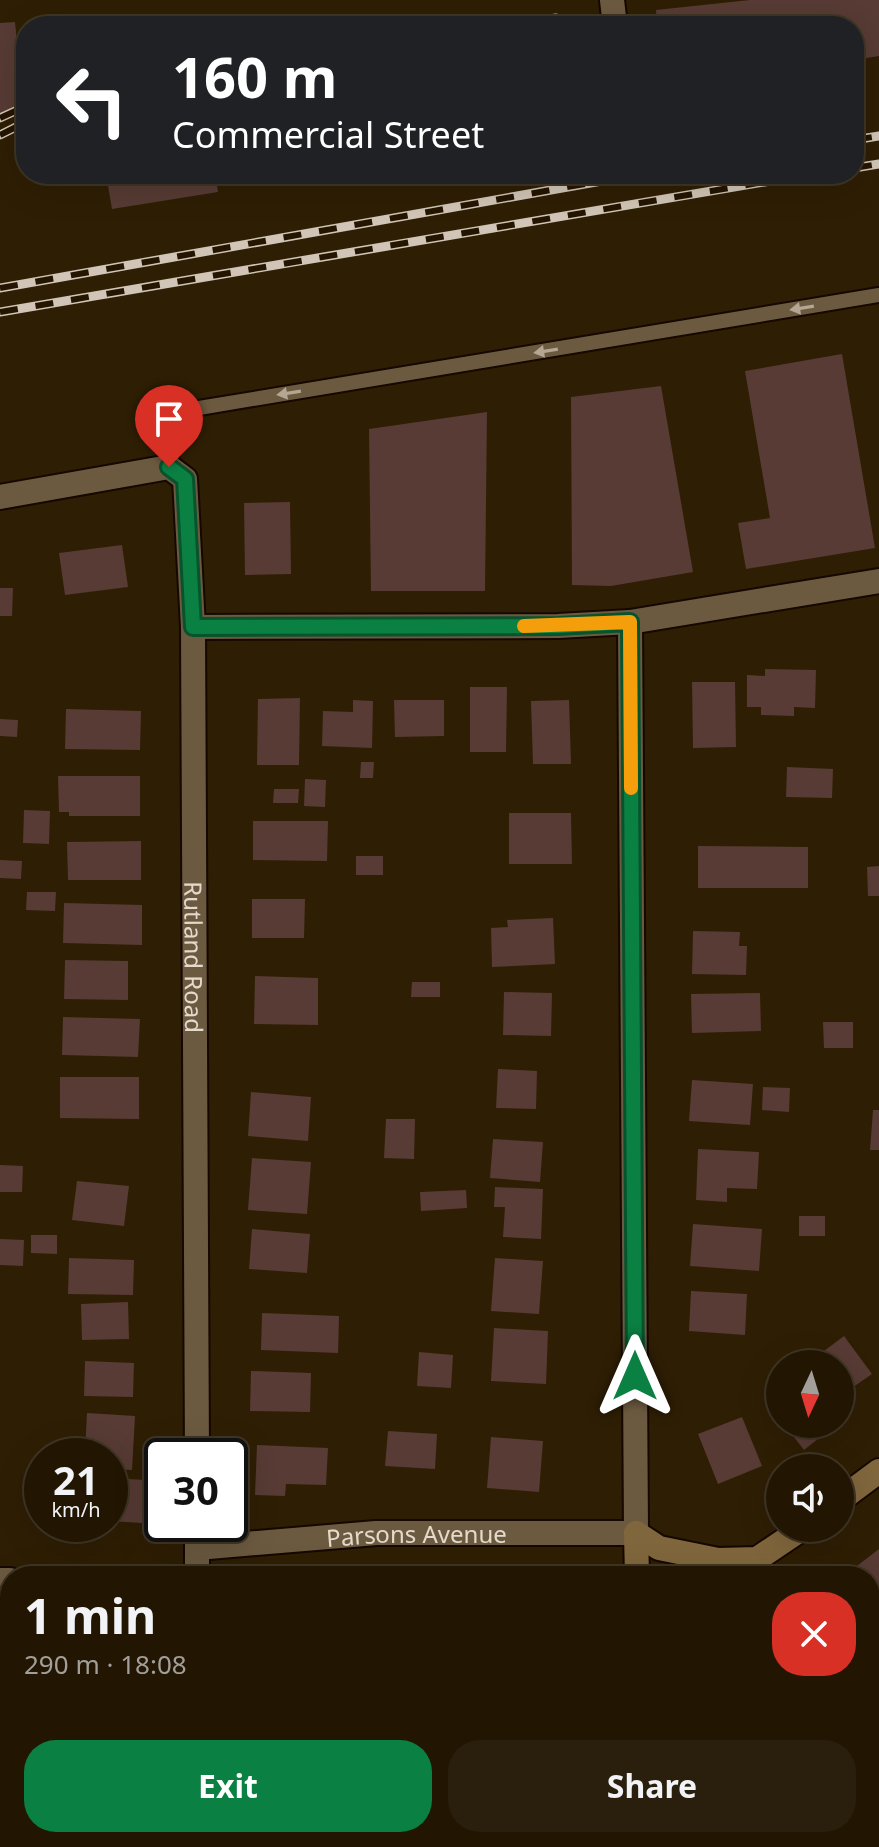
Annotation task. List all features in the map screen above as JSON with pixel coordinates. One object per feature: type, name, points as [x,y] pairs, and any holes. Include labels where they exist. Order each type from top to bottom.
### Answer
[{"type":"street","points":[[0,497],[169,467]]},
{"type":"street","name":"Rutland Road","points":[[169,467],[185,479],[193,627],[197,1438]]},
{"type":"street","points":[[193,627],[558,626],[630,622],[879,581]]},
{"type":"street","points":[[630,622],[637,1566]]},
{"type":"street","points":[[854,1490],[879,1471]]},
{"type":"street","points":[[636,1533],[659,1548],[688,1555],[718,1560],[757,1559]]},
{"type":"street","name":"Parsons Avenue","points":[[248,1535],[636,1533]]},
{"type":"street","points":[[197,1542],[197,1566]]},
{"type":"street","points":[[746,1566],[782,1542]]},
{"type":"lane","points":[[169,467],[180,416],[199,408],[879,295]]},
{"type":"building","points":[[750,0],[879,0],[879,56],[864,58],[864,16],[656,16],[656,10]]},
{"type":"building","points":[[15,22],[16,106],[0,114],[0,23]]},
{"type":"building","points":[[108,184],[217,184],[218,192],[112,209]]},
{"type":"building","points":[[842,354],[875,548],[746,569],[738,523],[770,518],[745,371]]},
{"type":"building","points":[[661,386],[693,572],[611,586],[572,585],[571,397]]},
{"type":"building","points":[[487,412],[485,591],[371,591],[369,429]]},
{"type":"building","points":[[290,502],[291,574],[245,575],[244,503]]},
{"type":"building","points":[[122,545],[128,587],[65,595],[59,553]]},
{"type":"building","points":[[0,588],[13,588],[12,616],[0,616]]},
{"type":"building","points":[[765,669],[816,670],[815,708],[794,707],[794,716],[761,715],[761,707],[747,707],[747,675],[765,676]]},
{"type":"building","points":[[692,682],[735,682],[736,747],[693,748]]},
{"type":"building","points":[[470,687],[507,687],[506,752],[470,752]]},
{"type":"building","points":[[300,698],[299,765],[257,765],[258,699]]},
{"type":"building","points":[[353,700],[373,701],[372,748],[322,746],[323,711],[353,712]]},
{"type":"building","points":[[394,700],[444,700],[444,736],[395,737]]},
{"type":"building","points":[[569,700],[571,764],[533,764],[531,701]]},
{"type":"building","points":[[66,709],[141,711],[140,750],[65,749]]},
{"type":"building","points":[[0,719],[18,720],[17,737],[0,736]]},
{"type":"building","points":[[361,762],[374,762],[373,778],[360,778]]},
{"type":"building","points":[[787,767],[833,769],[832,798],[786,797]]},
{"type":"building","points":[[58,776],[140,776],[140,816],[69,816],[69,812],[59,812]]},
{"type":"building","points":[[305,779],[326,780],[325,807],[304,806]]},
{"type":"building","points":[[274,789],[299,789],[298,803],[273,803]]},
{"type":"building","points":[[24,810],[50,811],[49,844],[23,843]]},
{"type":"building","points":[[509,813],[571,813],[572,864],[509,864]]},
{"type":"building","points":[[253,821],[328,821],[327,861],[253,860]]},
{"type":"building","points":[[141,841],[141,880],[68,880],[67,842]]},
{"type":"building","points":[[698,846],[808,847],[808,888],[698,888]]},
{"type":"building","points":[[356,856],[383,856],[383,875],[356,875]]},
{"type":"building","points":[[0,860],[22,861],[21,879],[0,878]]},
{"type":"building","points":[[879,866],[879,896],[868,896],[867,867]]},
{"type":"building","points":[[27,892],[56,892],[55,911],[26,910]]},
{"type":"building","points":[[252,899],[305,899],[304,938],[252,938]]},
{"type":"building","points":[[64,903],[142,905],[142,945],[63,943]]},
{"type":"building","points":[[553,918],[555,964],[492,967],[491,928],[508,927],[507,920]]},
{"type":"building","points":[[693,931],[740,932],[739,946],[747,946],[746,975],[692,974]]},
{"type":"building","points":[[65,960],[128,961],[128,1000],[64,999]]},
{"type":"building","points":[[255,976],[318,978],[318,1025],[254,1024]]},
{"type":"building","points":[[412,982],[440,982],[440,997],[411,997]]},
{"type":"building","points":[[504,992],[552,993],[551,1036],[503,1035]]},
{"type":"building","points":[[760,993],[761,1031],[692,1033],[691,994]]},
{"type":"building","points":[[63,1017],[140,1019],[138,1057],[62,1055]]},
{"type":"building","points":[[823,1022],[853,1022],[853,1048],[824,1048]]},
{"type":"building","points":[[498,1069],[537,1071],[536,1109],[496,1108]]},
{"type":"building","points":[[60,1077],[139,1077],[139,1119],[60,1118]]},
{"type":"building","points":[[692,1080],[753,1084],[750,1125],[689,1121]]},
{"type":"building","points":[[763,1087],[790,1088],[789,1112],[762,1110]]},
{"type":"building","points":[[251,1092],[311,1097],[308,1141],[248,1136]]},
{"type":"building","points":[[873,1110],[879,1110],[879,1150],[870,1150]]},
{"type":"building","points":[[386,1119],[415,1119],[414,1159],[384,1158]]},
{"type":"building","points":[[493,1139],[543,1142],[540,1182],[490,1178]]},
{"type":"building","points":[[698,1149],[759,1152],[757,1189],[727,1188],[727,1202],[696,1200]]},
{"type":"building","points":[[252,1158],[311,1162],[307,1214],[248,1210]]},
{"type":"building","points":[[0,1165],[23,1166],[22,1192],[0,1192]]},
{"type":"building","points":[[77,1181],[129,1186],[124,1226],[72,1220]]},
{"type":"building","points":[[495,1187],[543,1189],[541,1239],[503,1237],[505,1207],[494,1207]]},
{"type":"building","points":[[466,1190],[467,1208],[421,1211],[420,1192]]},
{"type":"building","points":[[799,1216],[825,1216],[825,1236],[799,1236]]},
{"type":"building","points":[[693,1224],[762,1229],[759,1271],[690,1266]]},
{"type":"building","points":[[252,1229],[310,1234],[307,1273],[249,1269]]},
{"type":"building","points":[[31,1235],[57,1235],[57,1254],[31,1253]]},
{"type":"building","points":[[0,1239],[24,1240],[23,1266],[0,1265]]},
{"type":"building","points":[[69,1258],[134,1260],[133,1295],[68,1294]]},
{"type":"building","points":[[495,1258],[543,1261],[539,1314],[491,1311]]},
{"type":"building","points":[[691,1291],[747,1294],[745,1335],[689,1331]]},
{"type":"building","points":[[128,1302],[129,1339],[82,1340],[81,1304]]},
{"type":"building","points":[[262,1313],[339,1316],[338,1353],[261,1350]]},
{"type":"building","points":[[494,1328],[548,1331],[546,1384],[491,1381]]},
{"type":"building","points":[[844,1336],[872,1374],[854,1386],[854,1350],[825,1350]]},
{"type":"building","points":[[419,1352],[453,1355],[451,1388],[417,1386]]},
{"type":"building","points":[[85,1361],[134,1363],[133,1397],[84,1396]]},
{"type":"building","points":[[251,1371],[311,1373],[310,1412],[250,1411]]},
{"type":"building","points":[[87,1413],[135,1416],[132,1470],[128,1470],[128,1438],[86,1438]]},
{"type":"building","points":[[742,1417],[762,1466],[718,1484],[698,1434]]},
{"type":"building","points":[[388,1431],[437,1434],[435,1469],[385,1466]]},
{"type":"building","points":[[491,1437],[543,1441],[539,1492],[487,1488]]},
{"type":"building","points":[[795,1438],[819,1438],[804,1450]]},
{"type":"building","points":[[257,1445],[328,1448],[326,1485],[286,1484],[285,1496],[255,1495]]},
{"type":"building","points":[[128,1479],[144,1480],[142,1523],[128,1522]]},
{"type":"building","points":[[879,1549],[879,1566],[857,1566]]},
{"type":"railway","points":[[0,118],[16,111]]},
{"type":"railway","points":[[0,135],[16,127]]},
{"type":"railway","points":[[864,138],[879,136]]},
{"type":"railway","points":[[864,166],[879,164]]},
{"type":"railway","points":[[0,288],[585,184]]},
{"type":"railway","points":[[0,312],[752,184]]},
{"type":"slow traffic","points":[[524,626],[630,622],[631,788]]},
{"type":"route","points":[[169,467],[185,479],[193,627],[558,626],[630,622],[635,1376]]}]
